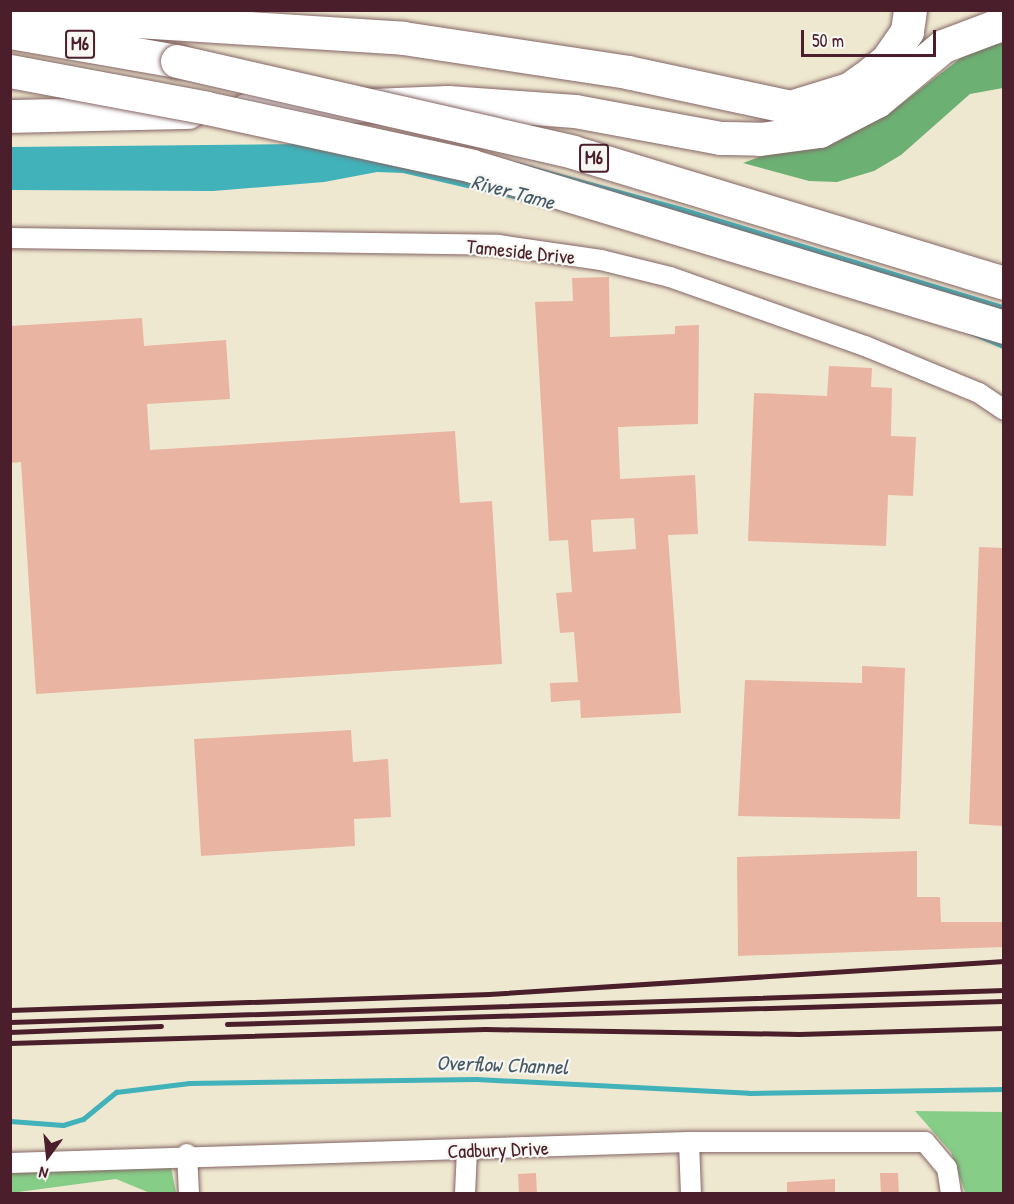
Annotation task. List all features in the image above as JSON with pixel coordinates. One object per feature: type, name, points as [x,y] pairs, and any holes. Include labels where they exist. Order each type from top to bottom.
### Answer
[{"type":"highway","points":[[10,13],[403,38],[627,72],[790,107],[849,89],[865,78],[887,60],[907,31],[910,10]]},
{"type":"highway","points":[[10,116],[448,102],[575,111],[721,138],[760,139],[819,131],[877,101],[943,46],[1004,23]]},
{"type":"highway","name":"M6","points":[[10,32],[177,61],[573,152],[1004,284]]},
{"type":"highway","name":"M6","points":[[10,71],[207,108],[472,166],[1004,327]]},
{"type":"street","name":"Tameside Drive","points":[[10,238],[498,245],[601,260],[670,278],[865,346],[979,393],[1004,410]]},
{"type":"street","name":"Cadbury Drive","points":[[10,1163],[187,1154],[467,1150],[689,1142],[925,1142],[947,1168],[951,1194]]},
{"type":"street","points":[[689,1142],[691,1194]]},
{"type":"street","points":[[465,1194],[467,1150]]},
{"type":"street","points":[[187,1154],[189,1194]]},
{"type":"green space","points":[[1003,43],[1003,88],[970,94],[901,155],[874,171],[837,182],[809,181],[743,163],[901,104],[974,48]]},
{"type":"green space","points":[[915,1111],[1003,1112],[1003,1193],[965,1192],[951,1152]]},
{"type":"green space","points":[[170,1162],[176,1193],[150,1193],[116,1179],[11,1193],[10,1171]]},
{"type":"water","name":"River Tame","points":[[401,143],[517,162],[682,207],[1003,305],[1003,349],[915,311],[600,219],[403,173],[377,172],[324,182],[213,191],[11,190],[10,147]]},
{"type":"building","points":[[609,277],[610,337],[675,334],[675,326],[699,325],[698,424],[618,427],[620,479],[695,475],[698,534],[668,535],[681,713],[581,718],[580,700],[551,702],[550,683],[578,682],[574,632],[560,633],[556,593],[572,592],[568,540],[549,541],[535,302],[573,301],[572,278]],"holes":[[[634,518],[636,549],[593,552],[591,520]]]},
{"type":"building","points":[[142,318],[144,346],[226,340],[230,399],[147,404],[150,450],[455,431],[460,503],[492,501],[502,664],[36,694],[21,462],[10,463],[10,326]]},
{"type":"building","points":[[829,366],[872,368],[871,387],[892,388],[891,436],[916,437],[913,496],[888,495],[886,546],[748,541],[754,393],[827,396]]},
{"type":"building","points":[[979,547],[1004,548],[1004,826],[969,824]]},
{"type":"building","points":[[862,666],[905,668],[900,819],[738,816],[745,680],[862,683]]},
{"type":"building","points":[[351,730],[353,762],[388,759],[391,817],[354,819],[355,846],[201,856],[194,739]]},
{"type":"building","points":[[917,851],[917,897],[940,897],[941,922],[1004,922],[1004,947],[738,956],[737,857]]},
{"type":"building","points":[[536,1173],[537,1194],[519,1194],[518,1174]]},
{"type":"building","points":[[880,1173],[898,1173],[899,1194],[881,1194]]},
{"type":"building","points":[[835,1179],[835,1194],[787,1194],[787,1182]]},
{"type":"waterway","name":"Overflow Channel","points":[[10,1121],[63,1125],[83,1119],[116,1092],[189,1083],[476,1079],[749,1093],[1004,1089]]},
{"type":"railway","points":[[10,1010],[489,994],[1004,961]]},
{"type":"railway","points":[[10,1022],[1004,990]]},
{"type":"railway","points":[[227,1024],[1004,1001]]},
{"type":"railway","points":[[10,1032],[161,1026]]},
{"type":"railway","points":[[10,1043],[485,1029],[799,1034],[1004,1028]]}]
